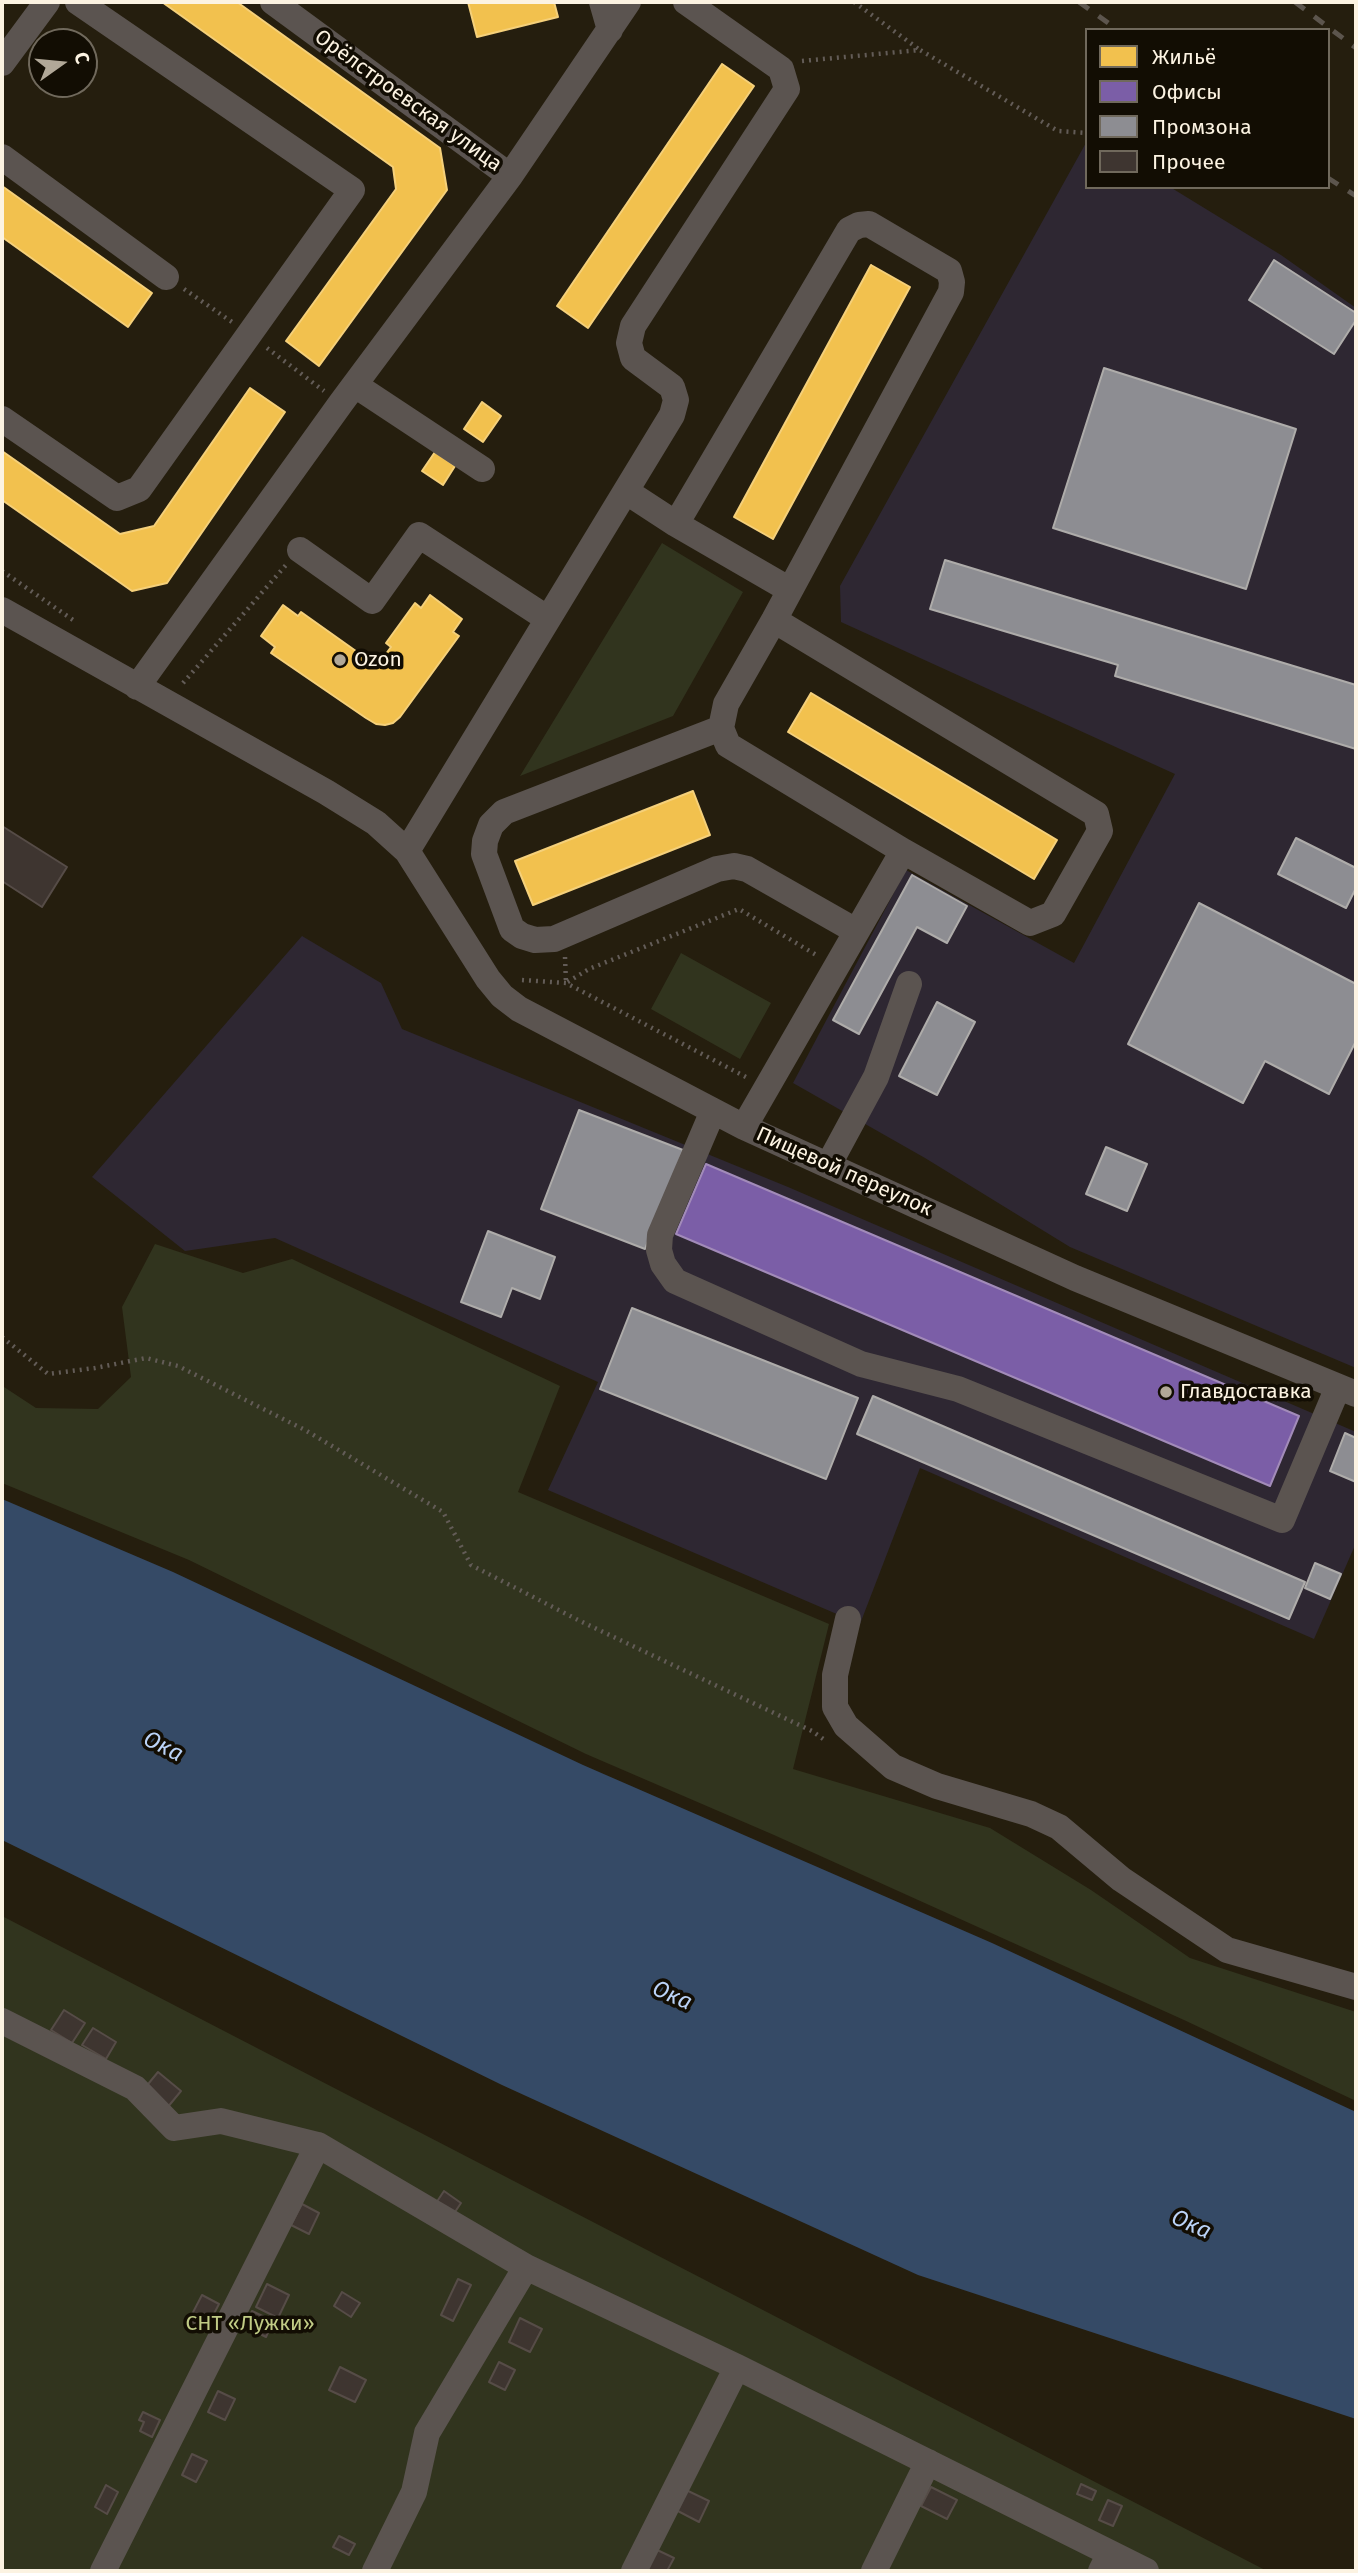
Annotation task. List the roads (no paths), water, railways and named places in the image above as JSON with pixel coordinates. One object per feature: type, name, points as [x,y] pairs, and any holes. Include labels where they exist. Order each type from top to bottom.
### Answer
[{"type":"street","points":[[2,63],[47,2]]},
{"type":"street","points":[[2,419],[117,498],[139,489],[352,190],[78,2]]},
{"type":"street","name":"Орёлстроевская улица","points":[[272,2],[510,176]]},
{"type":"street","points":[[602,2],[610,30]]},
{"type":"street","points":[[137,687],[510,176],[628,2]]},
{"type":"street","points":[[407,851],[672,415],[676,400],[672,387],[633,358],[629,343],[633,326],[787,89],[781,69],[686,2]]},
{"type":"street","points":[[2,157],[166,277]]},
{"type":"street","points":[[676,524],[849,230],[859,225],[869,225],[935,261],[948,271],[952,282],[951,292],[726,704],[721,728],[728,745],[903,851],[1030,923],[1053,914],[1100,831],[1096,814],[774,620]]},
{"type":"street","points":[[355,385],[482,469]]},
{"type":"street","points":[[627,492],[676,524],[790,590]]},
{"type":"street","points":[[300,550],[372,601],[419,534],[548,619]]},
{"type":"street","name":"Пищевой переулок","points":[[2,610],[326,792],[376,823],[407,851],[488,979],[502,996],[519,1009],[744,1127],[1075,1278],[1347,1390]]},
{"type":"street","points":[[721,728],[504,812],[491,825],[484,854],[512,929],[535,940],[554,939],[717,870],[734,866],[747,869],[856,931]]},
{"type":"street","points":[[744,1127],[903,851]]},
{"type":"street","points":[[829,1164],[876,1077],[909,984]]},
{"type":"street","points":[[713,1111],[660,1235],[659,1250],[663,1264],[675,1281],[861,1364],[958,1389],[1282,1520],[1347,1390]]},
{"type":"street","points":[[848,1619],[835,1675],[835,1707],[846,1726],[893,1767],[937,1786],[1031,1814],[1059,1827],[1121,1879],[1227,1950],[1356,1987]]},
{"type":"street","points":[[2,2021],[135,2088],[174,2128],[221,2121],[318,2145],[526,2267],[929,2462],[1105,2562],[1146,2571]]},
{"type":"street","points":[[103,2571],[318,2145]]},
{"type":"street","points":[[375,2571],[414,2492],[427,2433],[526,2267]]},
{"type":"street","points":[[634,2571],[737,2367]]},
{"type":"street","points":[[874,2571],[929,2462]]},
{"type":"water","name":"Ока","points":[[2,1499],[173,1572],[583,1765],[992,1943],[1356,2112],[1356,2419],[918,2275],[502,2085],[2,1840]]},
{"type":"railway","points":[[1079,2],[1115,28]]},
{"type":"railway","points":[[1295,2],[1329,28]]},
{"type":"railway","points":[[1330,28],[1356,48]]},
{"type":"railway","points":[[1330,179],[1356,196]]},
{"type":"place","name":"Ozon","points":[[340,660]]},
{"type":"place","name":"Главдоставка","points":[[1166,1392]]},
{"type":"park label","name":"СНТ «Лужки»","points":[[250,2324]]}]
